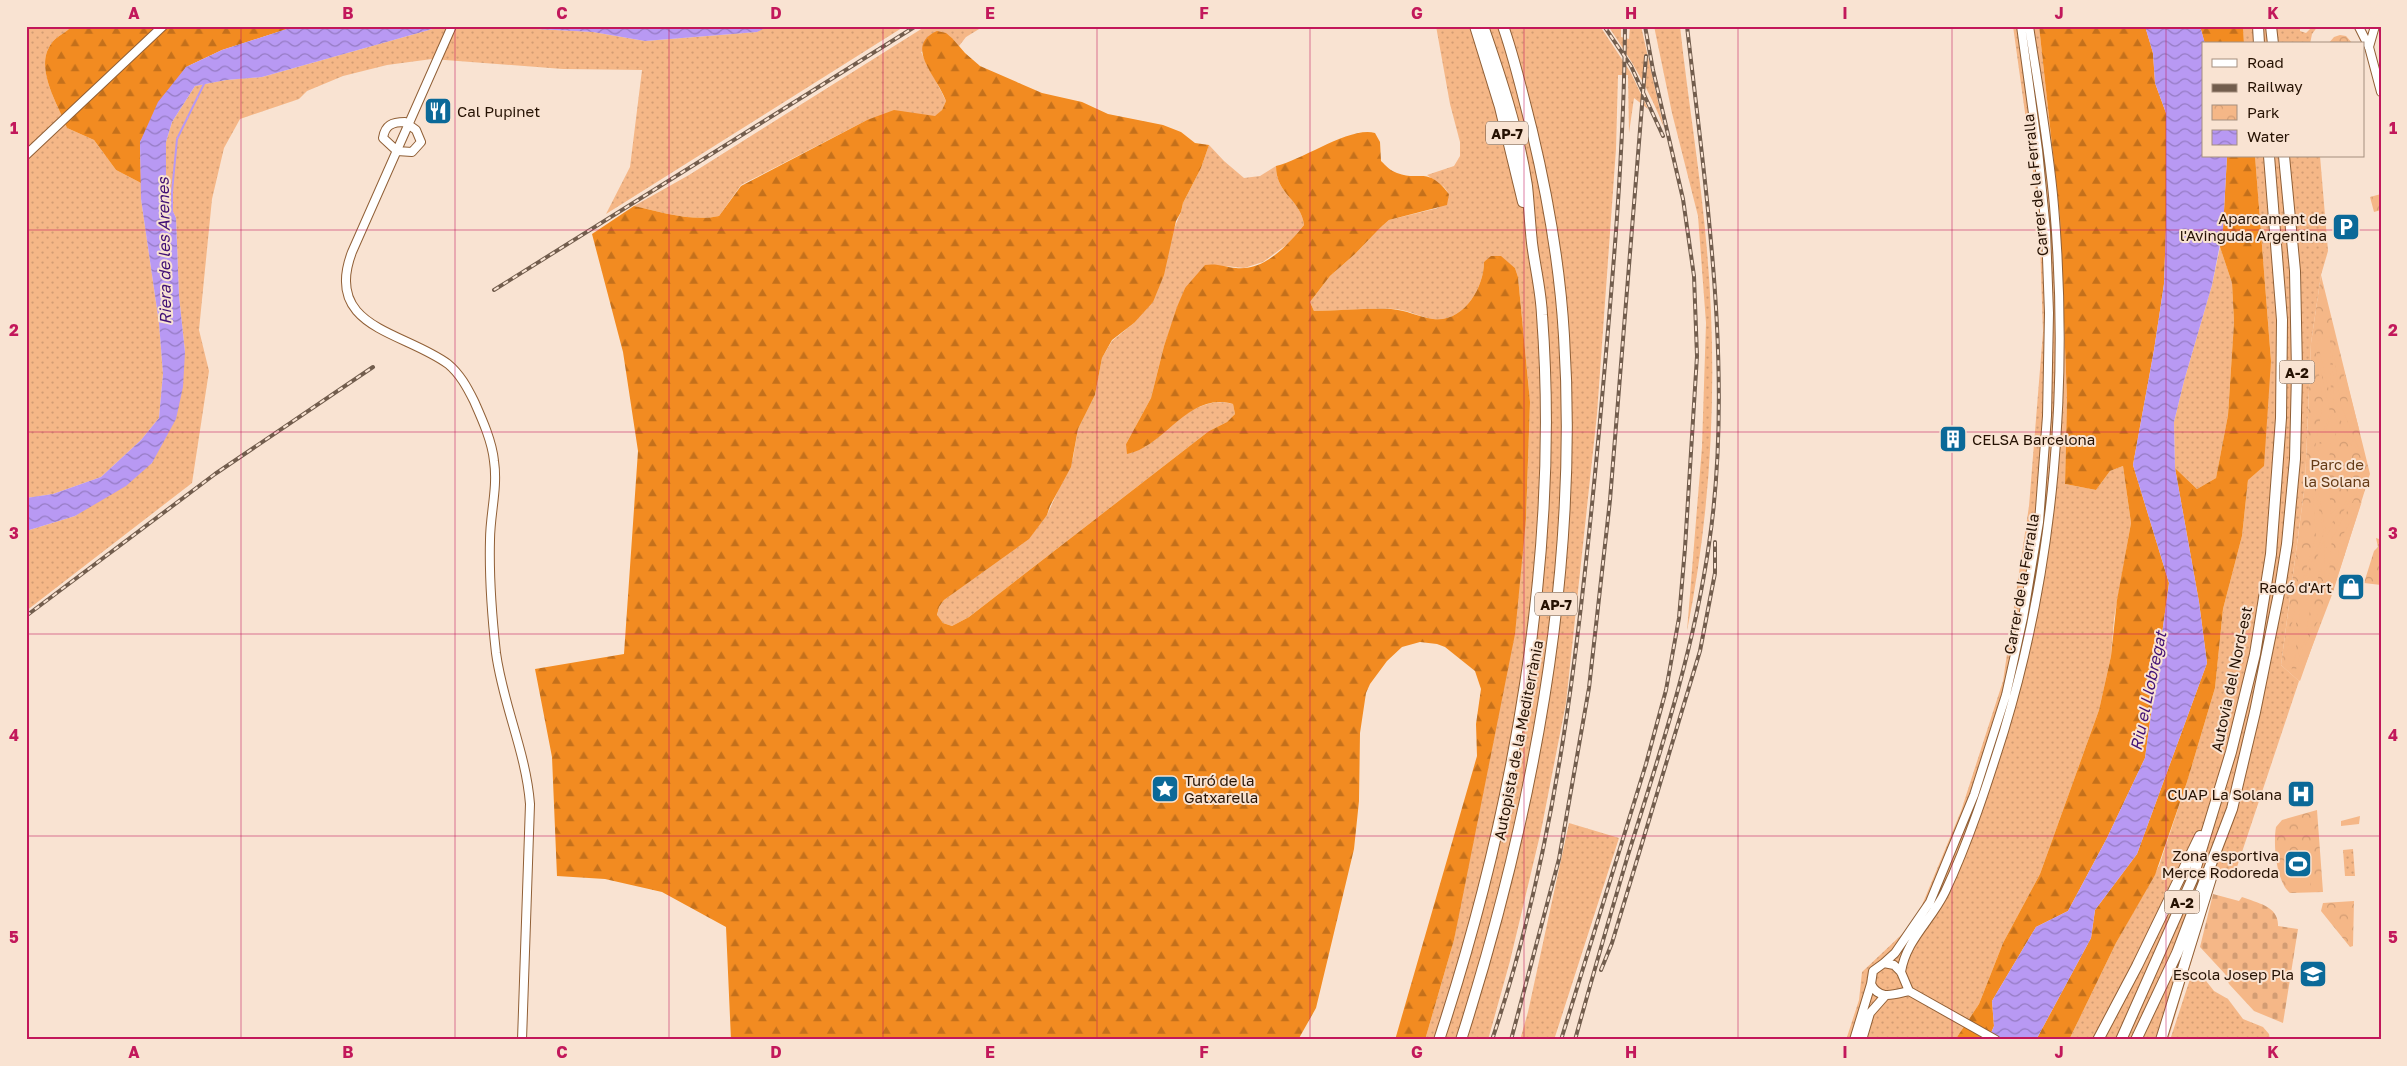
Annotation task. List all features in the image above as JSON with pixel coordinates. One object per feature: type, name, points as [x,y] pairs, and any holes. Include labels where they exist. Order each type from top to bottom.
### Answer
[{"type":"highway","name":"AP-7","points":[[1475,26],[1508,135],[1532,242]]},
{"type":"highway","points":[[1483,26],[1517,143],[1527,187],[1532,242]]},
{"type":"highway","name":"Autopista de la Mediterrània","points":[[1461,1040],[1501,901],[1535,747],[1555,622],[1566,495],[1566,367],[1555,251],[1544,184],[1525,102],[1503,26]]},
{"type":"highway","points":[[2258,26],[2260,42]]},
{"type":"highway","points":[[2271,26],[2273,42]]},
{"type":"highway","name":"Autovia del Nord-est","points":[[2121,1040],[2192,880],[2231,752],[2255,654],[2271,554],[2280,454],[2282,320],[2269,158]]},
{"type":"highway","name":"Autovia del Nord-est","points":[[2136,1040],[2177,953],[2222,835],[2243,769],[2280,588],[2295,459],[2297,323],[2295,271],[2284,158]]},
{"type":"highway","name":"Autopista de la Mediterrània","points":[[1439,1040],[1473,929],[1507,780],[1531,640],[1544,496],[1545,362],[1542,312],[1532,242]]},
{"type":"highway","points":[[2098,1040],[2137,966],[2214,809]]},
{"type":"highway","points":[[2161,1040],[2208,890],[2222,835]]},
{"type":"street","points":[[26,156],[163,26]]},
{"type":"street","points":[[452,26],[352,252],[346,268],[345,288],[349,301],[360,316],[439,358],[457,373],[476,406],[492,449],[495,482],[490,549],[495,640],[499,672],[527,774],[530,804],[522,1040]]},
{"type":"street","name":"Carrer de la Ferralla","points":[[1884,964],[1895,952],[1930,902],[1974,795],[2006,695],[2023,618],[2040,522],[2047,416],[2050,313],[2046,231],[2038,150],[2020,26]]},
{"type":"street","name":"Carrer de la Ferralla","points":[[1902,975],[1903,957],[1908,945],[1934,913],[1946,890],[1986,788],[2014,693],[2042,561],[2057,412],[2060,312],[2054,206],[2029,26]]},
{"type":"street","points":[[2359,26],[2367,28],[2374,26],[2369,47]]},
{"type":"street","points":[[2359,26],[2369,47],[2381,92]]},
{"type":"street","points":[[392,123],[409,123],[416,130],[420,142],[412,152],[397,151],[383,138],[386,129],[392,123]]},
{"type":"street","points":[[1854,1040],[1871,984],[1873,971],[1884,964],[1894,965],[1902,975],[1909,991],[1996,1040]]},
{"type":"street","points":[[1894,994],[1900,988],[1902,975]]},
{"type":"street","points":[[1871,984],[1878,993],[1885,996],[1909,991]]},
{"type":"street","points":[[1862,1040],[1870,1013],[1885,996]]},
{"type":"green space","points":[[26,26],[72,26],[51,44],[46,54],[45,64],[49,86],[67,128],[94,140],[116,170],[141,183],[141,199],[159,323],[163,374],[159,418],[141,440],[101,477],[53,494],[26,498]]},
{"type":"green space","points":[[72,26],[312,26],[287,29],[222,50],[186,67],[140,142],[141,183],[116,170],[94,140],[67,128],[49,86],[45,64],[46,54],[51,44]]},
{"type":"green space","points":[[769,26],[905,26],[606,214],[630,167],[642,70],[563,69],[432,59],[387,65],[343,76],[307,91],[299,99],[240,119],[224,148],[212,199],[199,330],[209,371],[192,483],[26,611],[26,531],[75,516],[152,463],[185,352],[179,296],[176,218],[166,196],[166,142],[172,122],[195,86],[226,80],[262,77],[436,28],[501,27],[593,32],[645,41],[757,32]]},
{"type":"green space","points":[[926,26],[984,26],[966,37],[959,46],[953,39],[921,52],[946,101],[942,110],[935,117],[867,120],[741,185],[719,216],[709,218],[688,217],[634,206],[689,175]]},
{"type":"green space","points":[[1436,26],[1600,26],[1631,73],[1648,109],[1634,98],[1629,133],[1628,75],[1618,75],[1616,149],[1597,414],[1566,703],[1541,831],[1510,961],[1488,1040],[1425,1040],[1454,940],[1526,519],[1530,402],[1518,277],[1515,268],[1500,256],[1484,262],[1480,282],[1470,302],[1462,310],[1444,319],[1428,318],[1395,309],[1314,311],[1310,302],[1330,276],[1389,220],[1438,208],[1449,194],[1444,187],[1427,175],[1454,166],[1460,156],[1460,142],[1450,104]]},
{"type":"green space","points":[[1608,26],[1621,26],[1621,37],[1629,39],[1630,26],[1641,26],[1664,128],[1653,101]]},
{"type":"green space","points":[[1654,26],[1680,26],[1701,195],[1710,298],[1712,394],[1707,489],[1702,537],[1687,631],[1702,447],[1706,323],[1698,216],[1672,113]]},
{"type":"green space","points":[[2013,26],[2039,26],[2060,218],[2067,399],[2065,484],[2096,490],[2110,471],[2123,466],[2131,523],[2114,619],[2111,656],[2099,710],[2040,874],[2003,943],[1979,1004],[1955,1040],[1846,1040],[1859,1000],[1862,972],[1915,922],[1961,811],[2003,681],[2029,506],[2043,332],[2039,214]]},
{"type":"green space","points":[[2039,26],[2145,26],[2153,53],[2155,83],[2166,113],[2164,284],[2133,465],[2169,583],[2145,758],[2107,838],[2068,911],[2036,927],[1992,1001],[1994,1026],[1988,1040],[1955,1040],[1979,1004],[2003,943],[2040,874],[2099,710],[2111,656],[2117,600],[2131,523],[2123,466],[2110,471],[2096,490],[2065,484],[2067,399],[2060,218]]},
{"type":"green space","points":[[2200,26],[2243,26],[2244,42],[2204,42]]},
{"type":"green space","points":[[2243,26],[2300,26],[2300,31],[2306,33],[2313,26],[2318,26],[2312,34],[2310,42],[2244,42]]},
{"type":"green space","points":[[937,31],[946,33],[980,66],[1042,93],[1082,102],[1108,114],[1163,125],[1181,132],[1195,143],[1209,145],[1201,168],[1176,221],[1164,275],[1153,302],[1134,323],[1112,340],[1102,358],[1095,395],[1078,429],[1071,467],[1047,515],[1029,539],[944,600],[939,607],[937,615],[943,623],[952,626],[969,617],[1209,431],[1227,422],[1235,414],[1233,404],[1217,402],[1203,405],[1190,412],[1141,449],[1127,454],[1126,444],[1151,398],[1164,346],[1185,288],[1205,265],[1213,264],[1247,268],[1266,261],[1291,241],[1304,225],[1298,209],[1280,184],[1276,166],[1353,134],[1375,133],[1380,142],[1381,161],[1389,168],[1405,175],[1429,177],[1441,185],[1449,194],[1447,205],[1389,220],[1330,276],[1310,302],[1314,311],[1391,309],[1433,319],[1444,319],[1462,310],[1470,302],[1480,282],[1484,262],[1491,256],[1501,256],[1515,268],[1518,277],[1530,402],[1526,519],[1515,634],[1454,940],[1425,1040],[1395,1040],[1477,756],[1476,724],[1481,689],[1475,671],[1445,647],[1437,644],[1420,642],[1402,647],[1387,661],[1370,684],[1366,693],[1360,733],[1359,801],[1354,849],[1316,1008],[1298,1040],[731,1040],[726,927],[662,892],[605,879],[557,876],[552,757],[535,669],[624,654],[638,451],[623,352],[592,234],[634,206],[688,217],[709,218],[719,216],[741,186],[867,120],[894,110],[935,116],[942,110],[946,101],[925,62],[923,45],[927,37]]},
{"type":"green space","points":[[2346,36],[2351,42],[2330,42],[2334,37]]},
{"type":"green space","points":[[1209,145],[1244,178],[1260,176],[1276,166],[1280,184],[1298,209],[1304,225],[1289,243],[1263,262],[1244,268],[1225,266],[1185,288],[1164,346],[1151,398],[1126,444],[1145,447],[1185,415],[1196,408],[1208,404],[1220,402],[1233,404],[1235,414],[1227,422],[1209,431],[969,617],[952,626],[943,623],[937,616],[939,607],[944,600],[983,571],[1047,515],[1073,458],[1078,429],[1095,395],[1102,358],[1112,341],[1134,323],[1181,212],[1183,203],[1201,168]]},
{"type":"green space","points":[[2227,158],[2255,158],[2271,361],[2264,466],[2248,480],[2242,536],[2223,609],[2215,688],[2187,782],[2155,875],[2116,943],[2069,1040],[2036,1040],[2091,938],[2095,910],[2137,854],[2207,663],[2199,602],[2175,468],[2197,489],[2216,478],[2228,415],[2234,322],[2232,283],[2220,247],[2223,229]]},
{"type":"green space","points":[[2255,158],[2320,158],[2328,251],[2321,275],[2311,343],[2305,484],[2281,665],[2299,681],[2234,876],[2219,869],[2168,1040],[2069,1040],[2116,943],[2159,866],[2187,782],[2215,688],[2223,609],[2242,536],[2248,480],[2271,361]]},
{"type":"green space","points":[[2381,194],[2381,210],[2374,212],[2370,197]]},
{"type":"green space","points":[[2220,247],[2232,283],[2234,322],[2228,415],[2216,478],[2197,489],[2175,468],[2174,422],[2212,285]]},
{"type":"green space","name":"Parc de la Solana","points":[[2321,275],[2370,474],[2333,592],[2299,681],[2281,665],[2305,484],[2311,343]]},
{"type":"green space","points":[[2330,337],[2331,399],[2317,341]]},
{"type":"green space","points":[[2332,339],[2341,406],[2367,468],[2334,408]]},
{"type":"green space","points":[[2315,345],[2330,412],[2312,465],[2323,403]]},
{"type":"green space","points":[[2342,363],[2360,433],[2348,403]]},
{"type":"green space","points":[[2332,413],[2352,446],[2336,431],[2333,443],[2331,443],[2328,469],[2313,467]]},
{"type":"green space","points":[[2314,470],[2328,471],[2331,514],[2351,494],[2326,532]]},
{"type":"green space","points":[[2311,471],[2324,533],[2298,595],[2316,537]]},
{"type":"green space","points":[[2367,476],[2332,538],[2327,598],[2327,535]]},
{"type":"green space","points":[[2362,501],[2335,584],[2340,540]]},
{"type":"green space","points":[[2381,535],[2381,585],[2364,583],[2374,551],[2378,547],[2376,538],[2379,539]]},
{"type":"green space","points":[[2324,541],[2325,594],[2321,568],[2312,598],[2300,596]]},
{"type":"green space","points":[[2300,598],[2312,600],[2306,632],[2319,613],[2298,654]]},
{"type":"green space","points":[[2296,602],[2296,654],[2291,671],[2295,673],[2300,655],[2327,604],[2300,681],[2284,667]]},
{"type":"green space","points":[[2317,810],[2323,892],[2290,893],[2281,880],[2277,862],[2275,852],[2276,827],[2282,820]]},
{"type":"green space","points":[[2360,816],[2359,824],[2341,826],[2341,821]]},
{"type":"green space","points":[[1569,823],[1619,838],[1554,1040],[1520,1040],[1528,1012]]},
{"type":"green space","points":[[2353,849],[2355,876],[2345,876],[2343,850]]},
{"type":"green space","points":[[2307,852],[2309,874],[2293,875],[2310,875],[2310,892],[2290,892],[2287,853]]},
{"type":"green space","points":[[2213,894],[2239,901],[2242,897],[2266,906],[2275,914],[2278,926],[2298,929],[2283,1023],[2254,1011],[2229,984],[2225,974],[2200,947]]},
{"type":"green space","points":[[2354,901],[2353,946],[2350,947],[2321,911],[2323,903]]},
{"type":"green space","points":[[2199,972],[2214,991],[2228,999],[2243,1019],[2263,1027],[2269,1034],[2270,1040],[2170,1040],[2191,976]]},
{"type":"water","points":[[312,26],[769,26],[757,32],[645,41],[593,32],[501,27],[436,28],[262,77],[226,80],[195,86],[172,122],[166,142],[166,196],[176,218],[179,296],[185,352],[183,387],[176,419],[152,463],[126,486],[75,516],[26,531],[26,498],[53,494],[101,477],[141,440],[159,418],[163,374],[159,323],[141,199],[140,142],[158,102],[186,67],[222,50],[287,29]]},
{"type":"water","points":[[2145,26],[2200,26],[2204,42],[2202,42],[2202,158],[2227,158],[2223,229],[2212,285],[2174,422],[2175,468],[2199,602],[2207,663],[2137,854],[2095,910],[2091,938],[2036,1040],[1988,1040],[1994,1026],[1992,1001],[2036,927],[2068,911],[2107,838],[2145,758],[2169,583],[2133,465],[2164,284],[2166,113],[2155,83],[2153,53]]},
{"type":"waterway","name":"Riera de les Arenes","points":[[172,213],[177,139],[205,82]]},
{"type":"railway","points":[[494,290],[916,26]]},
{"type":"railway","points":[[1604,26],[1631,66],[1663,136]]},
{"type":"railway","points":[[1492,1040],[1515,966],[1534,891],[1550,816],[1574,663],[1592,509],[1612,280],[1622,128],[1625,26]]},
{"type":"railway","points":[[1561,1040],[1646,764],[1666,690],[1679,618],[1685,548],[1697,356],[1694,276],[1683,199],[1653,70],[1645,26]]},
{"type":"railway","points":[[1575,1040],[1628,855],[1675,701],[1695,623],[1709,544],[1716,480],[1719,416],[1718,351],[1709,219],[1687,26]]},
{"type":"railway","points":[[1511,1040],[1559,859],[1589,688],[1610,500],[1646,56]]},
{"type":"railway","points":[[26,616],[215,474],[373,367]]},
{"type":"railway","points":[[1601,970],[1612,943],[1700,651],[1715,573],[1715,542]]},
{"type":"place","name":"Cal Pupinet","points":[[438,111]]},
{"type":"place","name":"Aparcament de l'Avinguda Argentina","points":[[2346,227]]},
{"type":"place","name":"CELSA Barcelona","points":[[1953,439]]},
{"type":"place","name":"Racó d'Art","points":[[2351,587]]},
{"type":"place","name":"Turó de la Gatxarella","points":[[1165,789]]},
{"type":"place","name":"CUAP La Solana","points":[[2301,794]]},
{"type":"place","name":"Zona esportiva Merce Rodoreda","points":[[2298,864]]},
{"type":"place","name":"Escola Josep Pla","points":[[2313,974]]},
{"type":"water label","name":"Riu el Llobregat","points":[[2148,691]]}]
